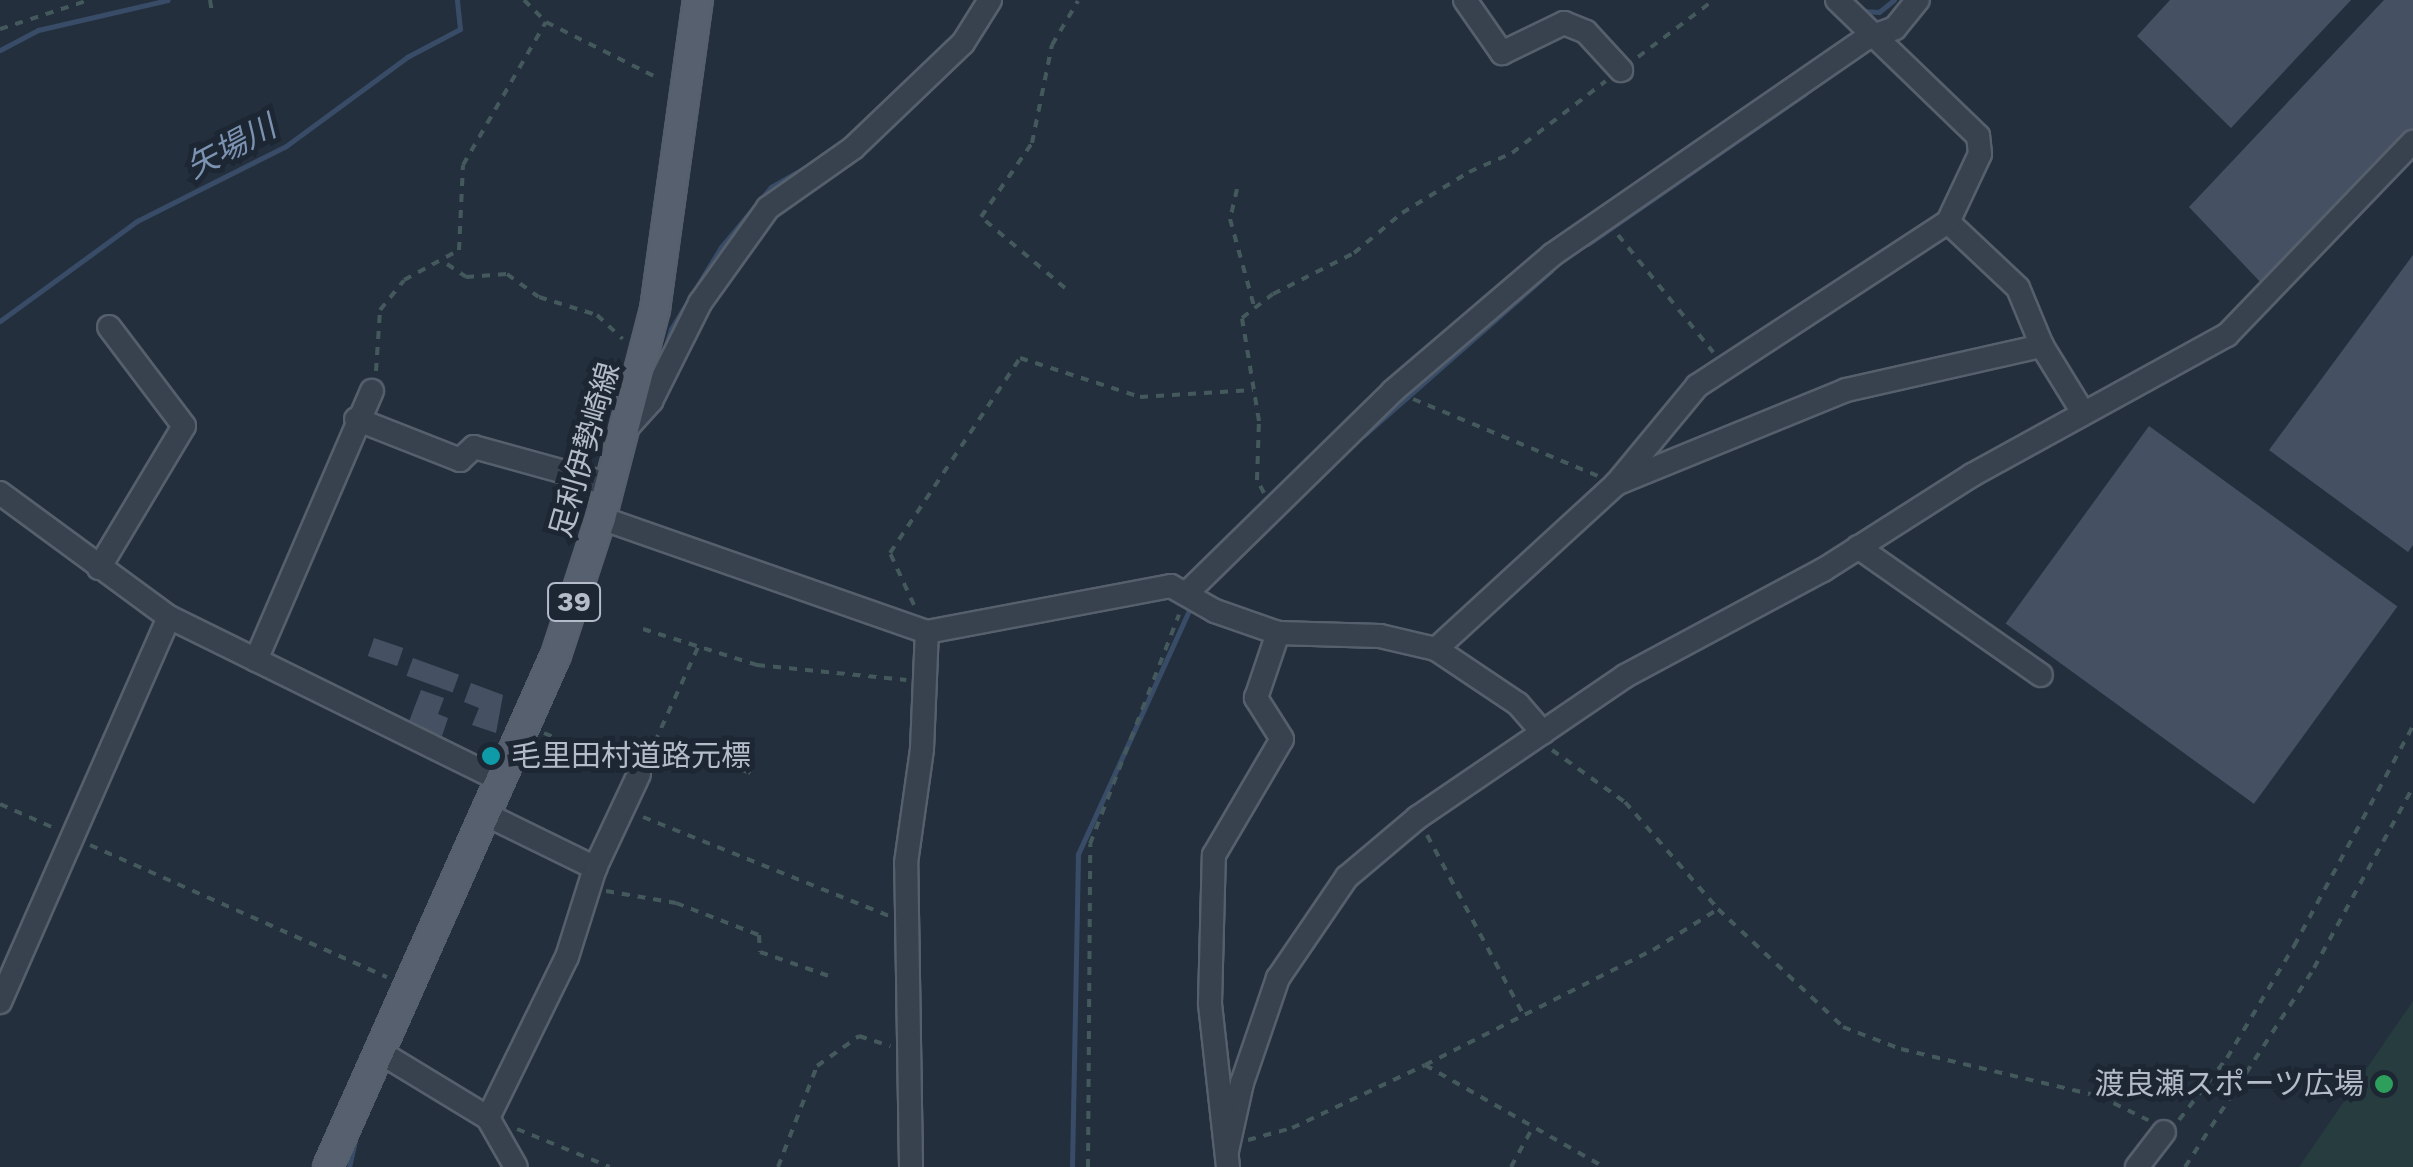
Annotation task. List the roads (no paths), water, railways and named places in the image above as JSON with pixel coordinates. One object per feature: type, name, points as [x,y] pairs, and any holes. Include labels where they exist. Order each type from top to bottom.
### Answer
[{"type":"main road","name":"足利伊勢崎線","points":[[328,1167],[405,986],[556,655],[601,518],[644,360],[698,0]]},
{"type":"street","points":[[626,429],[652,401],[700,303],[768,208],[852,148],[963,43],[990,0]]},
{"type":"street","points":[[1465,0],[1502,53],[1564,24],[1586,32],[1620,70]]},
{"type":"street","points":[[1436,650],[1616,484],[1669,413],[1726,367],[1948,222],[1980,154],[1978,136],[1879,34],[1837,0]]},
{"type":"street","points":[[1188,592],[1270,506],[1394,391],[1604,218],[1648,194],[1879,34],[1895,28],[1918,0]]},
{"type":"street","points":[[1227,1159],[1242,1083],[1278,978],[1347,877],[1417,818],[1624,676],[1858,547],[2082,411],[2247,319],[2413,142]]},
{"type":"street","points":[[1948,222],[2018,288],[2042,346],[2082,411]]},
{"type":"street","points":[[99,568],[184,426],[108,327]]},
{"type":"street","points":[[1616,484],[1846,390],[2042,346]]},
{"type":"street","points":[[256,660],[372,390]]},
{"type":"street","points":[[356,420],[460,460],[474,447],[610,485]]},
{"type":"street","points":[[0,494],[169,617],[500,780]]},
{"type":"street","points":[[601,518],[926,632],[1171,586],[1188,592],[1214,611],[1278,633],[1380,636],[1436,650],[1518,704],[1543,733]]},
{"type":"street","points":[[1858,547],[2040,675]]},
{"type":"street","points":[[0,1002],[169,617]]},
{"type":"street","points":[[912,1167],[906,863],[926,682],[926,632]]},
{"type":"street","points":[[1227,1159],[1210,1003],[1214,856],[1282,739],[1256,698],[1278,633]]},
{"type":"street","points":[[488,1118],[567,956],[593,878],[639,774]]},
{"type":"street","points":[[486,814],[593,878]]},
{"type":"street","points":[[378,1050],[488,1118],[516,1167]]},
{"type":"street","points":[[2137,1167],[2164,1132]]},
{"type":"waterway","points":[[0,50],[38,30],[168,0]]},
{"type":"waterway","name":"矢場川","points":[[0,321],[137,221],[286,146],[407,57],[460,29],[457,0]]},
{"type":"waterway","points":[[1862,11],[1879,12],[1894,0]]},
{"type":"waterway","points":[[971,48],[987,25]]},
{"type":"waterway","points":[[1588,244],[1805,94]]},
{"type":"waterway","points":[[663,355],[671,329],[721,247],[771,187],[808,166]]},
{"type":"waterway","points":[[1364,435],[1551,271]]},
{"type":"waterway","points":[[1072,1167],[1078,854],[1192,604]]},
{"type":"waterway","points":[[349,1167],[357,1131]]},
{"type":"place","name":"毛里田村道路元標","points":[[491,756]]},
{"type":"place","name":"渡良瀬スポーツ広場","points":[[2384,1084]]}]
